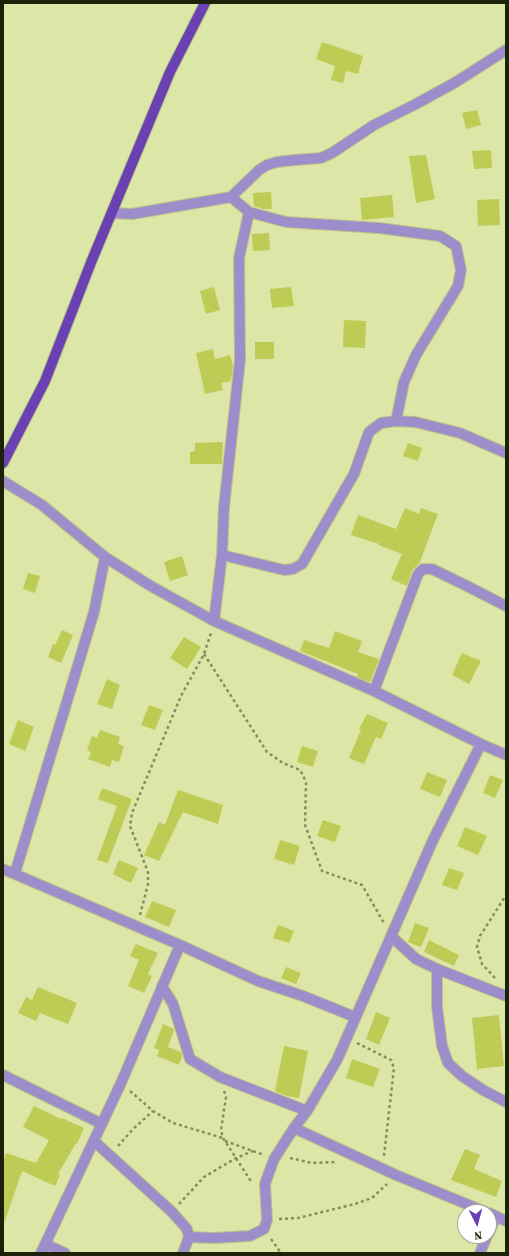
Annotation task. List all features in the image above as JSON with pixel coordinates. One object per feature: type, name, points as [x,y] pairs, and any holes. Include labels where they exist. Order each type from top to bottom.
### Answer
[{"type":"main road","points":[[3,463],[45,381],[170,72],[205,3]]},
{"type":"street","points":[[112,213],[132,214],[231,197],[259,170],[267,165],[277,162],[321,158],[332,153],[374,125],[456,82],[506,50]]},
{"type":"street","points":[[231,197],[249,212],[286,222],[379,228],[440,236],[456,246],[461,270],[458,286],[416,356],[404,382],[396,421]]},
{"type":"street","points":[[214,621],[222,555],[224,507],[240,360],[239,258],[249,212]]},
{"type":"street","points":[[222,555],[284,570],[293,569],[302,564],[354,474],[369,432],[381,423],[396,421],[415,422],[460,433],[506,453]]},
{"type":"street","points":[[3,481],[42,505],[105,557],[149,585],[214,621],[374,691],[506,755]]},
{"type":"street","points":[[15,873],[94,612],[105,557]]},
{"type":"street","points":[[374,691],[418,574],[423,569],[432,569],[506,606]]},
{"type":"street","points":[[190,1237],[214,1238],[250,1236],[265,1224],[265,1184],[275,1157],[307,1111],[337,1060],[433,840],[481,744]]},
{"type":"street","points":[[3,869],[137,926],[258,981],[303,996],[355,1017]]},
{"type":"street","points":[[391,936],[416,959],[437,969],[506,996]]},
{"type":"street","points":[[65,1253],[43,1248],[121,1083],[180,945]]},
{"type":"street","points":[[437,969],[437,1007],[442,1046],[448,1063],[462,1076],[483,1090],[506,1102]]},
{"type":"street","points":[[162,986],[173,1004],[190,1059],[220,1077],[307,1111]]},
{"type":"street","points":[[3,1075],[102,1124]]},
{"type":"street","points":[[294,1128],[382,1168],[467,1204]]},
{"type":"street","points":[[94,1141],[172,1212],[187,1229],[190,1237],[183,1253]]},
{"type":"path","points":[[137,926],[148,884],[148,872],[130,826],[132,813],[181,696],[204,654],[214,621]]},
{"type":"path","points":[[204,654],[267,752],[283,764],[300,770],[303,775],[306,783],[305,825],[322,872],[362,885],[391,936]]},
{"type":"path","points":[[496,979],[482,964],[476,948],[480,936],[506,894]]},
{"type":"path","points":[[348,1034],[357,1044],[391,1060],[394,1068],[382,1168]]},
{"type":"path","points":[[220,1077],[226,1097],[221,1130],[223,1138],[265,1199]]},
{"type":"path","points":[[121,1083],[153,1111],[173,1123],[223,1138]]},
{"type":"path","points":[[111,1156],[133,1129],[153,1111]]},
{"type":"path","points":[[225,1141],[275,1157],[312,1163],[360,1158]]},
{"type":"path","points":[[172,1212],[204,1177],[236,1158],[253,1151]]},
{"type":"path","points":[[281,1253],[265,1224],[298,1218],[355,1204],[372,1198],[396,1174]]},
{"type":"building","points":[[322,42],[363,56],[358,74],[346,71],[343,83],[331,80],[335,66],[316,59]]},
{"type":"building","points":[[477,110],[481,125],[466,129],[462,113]]},
{"type":"building","points":[[491,150],[492,168],[474,169],[472,151]]},
{"type":"building","points":[[426,155],[435,199],[416,203],[409,156]]},
{"type":"building","points":[[271,192],[272,209],[263,209],[254,206],[253,193]]},
{"type":"building","points":[[392,195],[394,217],[362,220],[360,198]]},
{"type":"building","points":[[499,199],[500,225],[478,226],[477,200]]},
{"type":"building","points":[[269,233],[270,250],[253,251],[252,234]]},
{"type":"building","points":[[214,287],[220,310],[206,314],[200,291]]},
{"type":"building","points":[[291,287],[294,306],[272,308],[270,289]]},
{"type":"building","points":[[344,320],[366,321],[365,348],[343,347]]},
{"type":"building","points":[[255,342],[274,342],[274,359],[255,359]]},
{"type":"building","points":[[213,349],[215,359],[230,355],[233,366],[231,381],[221,383],[223,390],[205,394],[196,353]]},
{"type":"building","points":[[223,442],[222,464],[190,464],[190,452],[195,451],[195,443]]},
{"type":"building","points":[[408,443],[422,448],[418,461],[403,456]]},
{"type":"building","points":[[405,508],[419,514],[421,508],[438,514],[420,562],[412,571],[407,586],[391,579],[402,554],[378,545],[379,544],[351,535],[358,515],[396,529]]},
{"type":"building","points":[[182,556],[188,575],[170,581],[164,562]]},
{"type":"building","points":[[28,573],[40,576],[35,593],[23,589]]},
{"type":"building","points":[[62,630],[73,635],[61,663],[48,657],[53,644],[55,645]]},
{"type":"building","points":[[335,631],[362,641],[358,652],[379,659],[370,682],[357,677],[358,674],[300,651],[304,640],[329,648]]},
{"type":"building","points":[[184,637],[201,647],[187,669],[170,658]]},
{"type":"building","points":[[462,653],[481,661],[469,684],[452,675]]},
{"type":"building","points":[[107,679],[120,685],[112,709],[97,704]]},
{"type":"building","points":[[149,705],[163,710],[155,730],[141,725]]},
{"type":"building","points":[[367,714],[388,723],[381,739],[376,737],[364,764],[349,758],[361,730],[359,729]]},
{"type":"building","points":[[18,720],[34,727],[25,751],[9,744]]},
{"type":"building","points":[[100,730],[120,737],[118,744],[124,746],[119,762],[112,760],[110,767],[88,759],[91,752],[87,750],[92,736],[97,738]]},
{"type":"building","points":[[302,746],[318,751],[313,767],[297,762]]},
{"type":"building","points":[[427,772],[447,780],[440,797],[420,789]]},
{"type":"building","points":[[490,775],[503,780],[495,798],[483,793]]},
{"type":"building","points":[[102,788],[132,799],[108,863],[97,860],[117,806],[98,799]]},
{"type":"building","points":[[178,790],[223,805],[218,824],[183,812],[159,861],[144,855],[159,822],[165,825]]},
{"type":"building","points":[[323,820],[341,826],[335,842],[317,836]]},
{"type":"building","points":[[465,827],[487,836],[478,855],[457,846]]},
{"type":"building","points":[[280,840],[300,846],[294,865],[274,859]]},
{"type":"building","points":[[119,860],[138,868],[131,883],[113,874]]},
{"type":"building","points":[[449,868],[464,873],[457,890],[442,885]]},
{"type":"building","points":[[152,901],[176,910],[169,927],[145,917]]},
{"type":"building","points":[[415,923],[429,928],[421,947],[408,942]]},
{"type":"building","points":[[278,925],[294,931],[289,943],[273,938]]},
{"type":"building","points":[[429,940],[459,955],[454,966],[424,952]]},
{"type":"building","points":[[136,944],[158,953],[148,974],[152,976],[144,993],[128,986],[139,960],[130,956]]},
{"type":"building","points":[[286,967],[301,973],[296,984],[281,978]]},
{"type":"building","points":[[38,987],[77,1003],[68,1024],[40,1013],[36,1021],[18,1013],[26,997],[32,1000]]},
{"type":"building","points":[[376,1012],[390,1018],[379,1045],[366,1039]]},
{"type":"building","points":[[499,1015],[504,1066],[477,1069],[472,1018]]},
{"type":"building","points":[[163,1024],[174,1029],[168,1047],[181,1052],[182,1056],[179,1065],[157,1056],[159,1050],[154,1048]]},
{"type":"building","points":[[284,1046],[308,1051],[299,1098],[286,1096],[275,1091]]},
{"type":"building","points":[[352,1059],[380,1069],[373,1087],[346,1078]]},
{"type":"building","points":[[34,1106],[84,1128],[77,1144],[76,1143],[58,1174],[60,1175],[55,1186],[22,1171],[5,1221],[3,1221],[3,1162],[6,1153],[36,1163],[49,1140],[23,1127]]},
{"type":"building","points":[[465,1149],[480,1155],[474,1169],[502,1181],[496,1197],[451,1180]]}]
